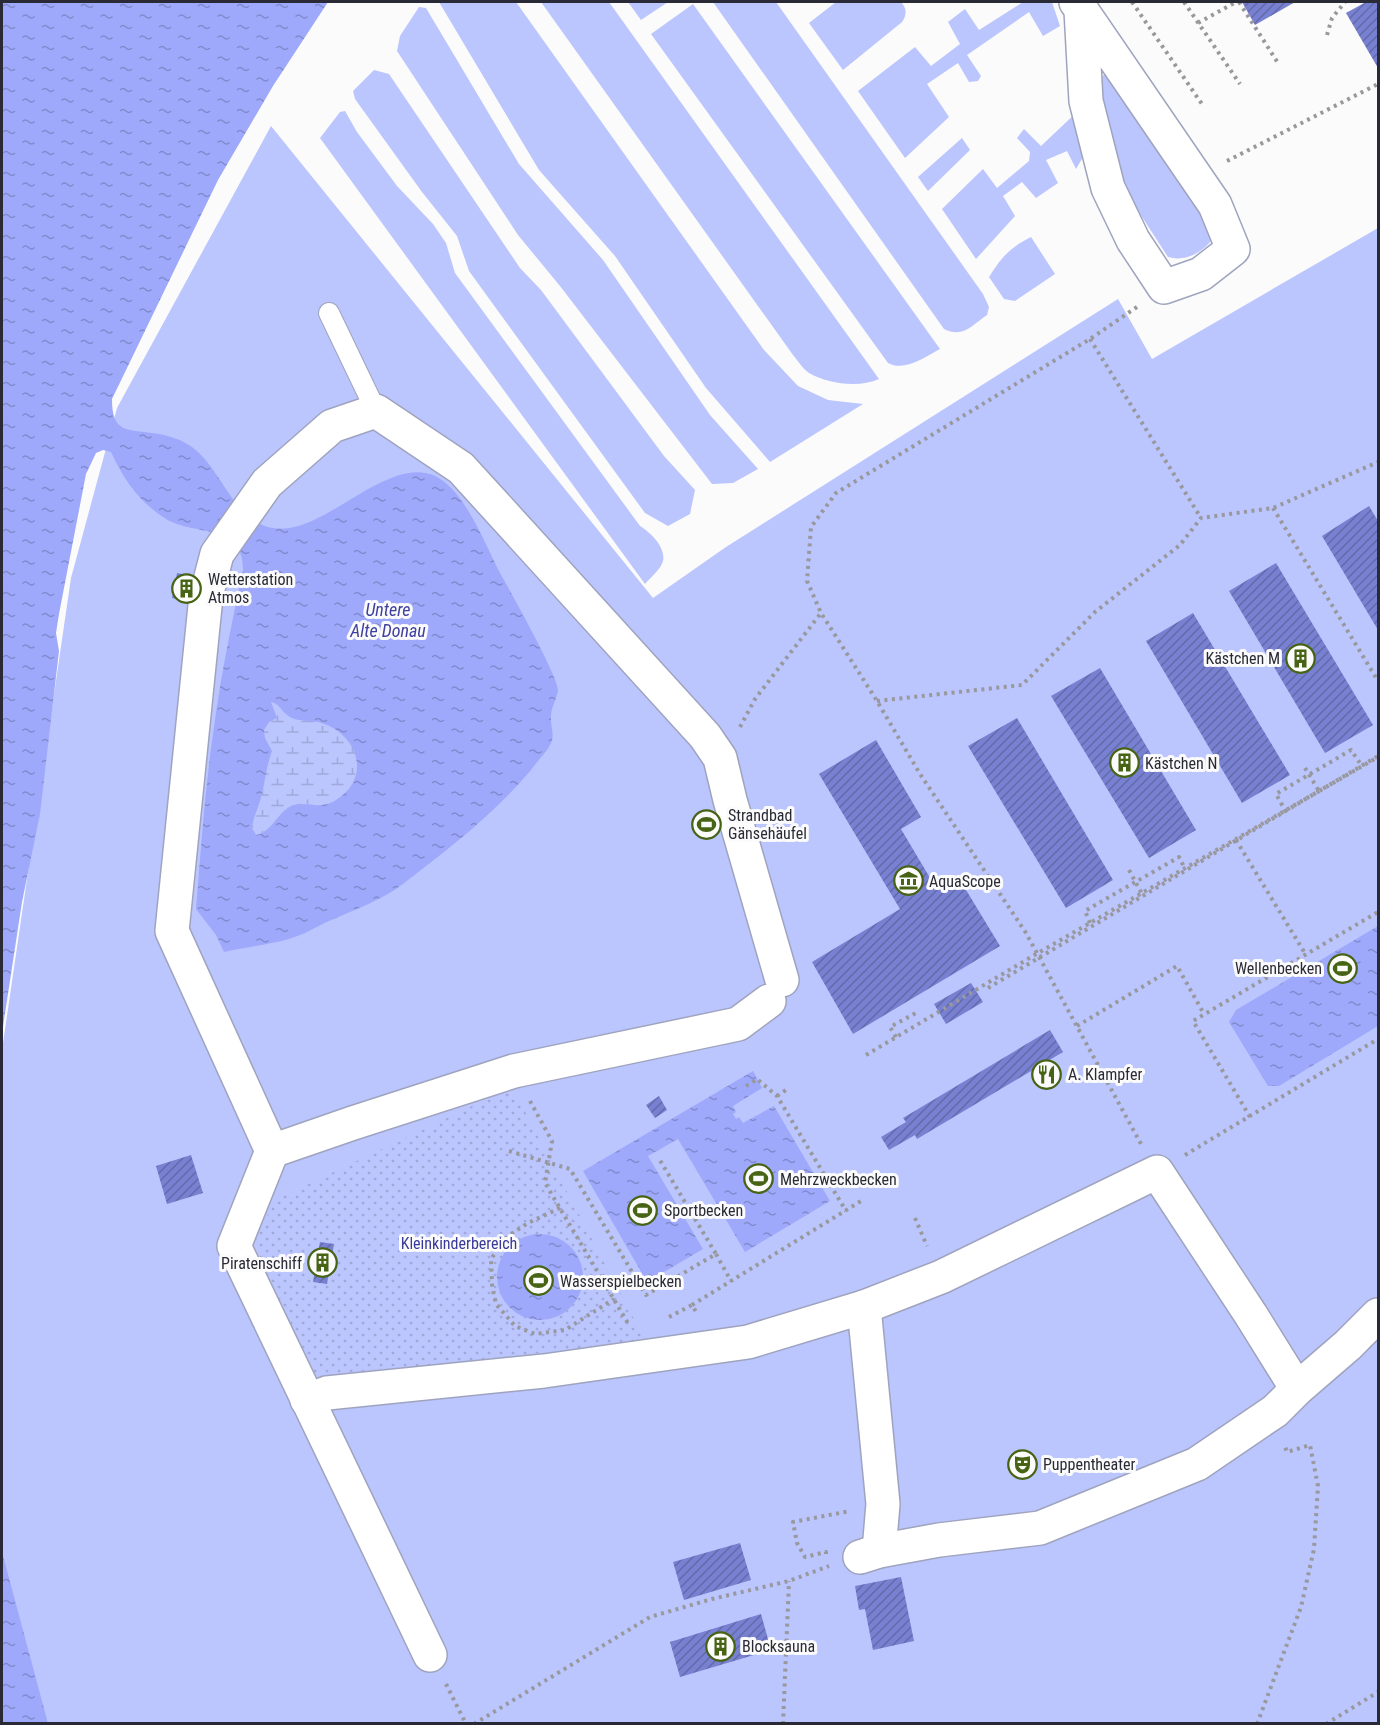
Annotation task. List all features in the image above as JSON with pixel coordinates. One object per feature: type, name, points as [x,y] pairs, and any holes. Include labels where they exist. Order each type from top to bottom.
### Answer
[{"type":"street","points":[[1079,6],[1215,205],[1233,249],[1201,274],[1164,287],[1133,240],[1108,188],[1086,101],[1079,6]]},
{"type":"street","points":[[272,1151],[514,1071],[738,1024],[775,990],[720,758],[705,736],[461,468],[376,411],[332,426],[267,483],[217,554],[206,596],[172,931],[272,1151],[234,1246],[430,1655]]},
{"type":"street","points":[[307,1400],[327,1393],[544,1371],[748,1342],[864,1307],[941,1277],[1157,1172],[1297,1389]]},
{"type":"street","points":[[864,1307],[883,1504],[870,1554],[939,1540],[1040,1528],[1197,1464],[1275,1411],[1378,1315]]},
{"type":"lane","points":[[329,313],[376,411]]},
{"type":"path","points":[[1132,2],[1204,107]]},
{"type":"path","points":[[1184,2],[1240,84]]},
{"type":"path","points":[[1198,23],[1237,2],[1278,63]]},
{"type":"path","points":[[1327,35],[1332,18],[1345,2]]},
{"type":"path","points":[[1197,179],[1219,165],[1378,84]]},
{"type":"path","points":[[1164,287],[1090,339],[836,494],[811,527],[807,581],[820,613],[877,700],[920,774],[1038,953],[1157,1172],[1378,1039]]},
{"type":"path","points":[[1090,339],[1201,518]]},
{"type":"path","points":[[877,700],[1022,685],[1095,612],[1180,545],[1201,518],[1273,508],[1378,462]]},
{"type":"path","points":[[1273,508],[1378,681]]},
{"type":"path","points":[[720,758],[735,737],[755,699],[820,613]]},
{"type":"path","points":[[1286,812],[1276,794],[1351,750],[1362,766]]},
{"type":"path","points":[[866,1055],[1038,953],[1286,812],[1378,756]]},
{"type":"path","points":[[988,988],[1378,756]]},
{"type":"path","points":[[1305,768],[1319,790]]},
{"type":"path","points":[[1236,840],[1306,956]]},
{"type":"path","points":[[1090,923],[1085,912],[1179,857],[1185,869]]},
{"type":"path","points":[[1129,870],[1143,896]]},
{"type":"path","points":[[1250,1117],[1193,1021],[1378,912]]},
{"type":"path","points":[[1077,1026],[1177,966],[1204,1014]]},
{"type":"path","points":[[896,1037],[890,1027],[916,1013]]},
{"type":"path","points":[[514,1071],[552,1141],[545,1182],[630,1326],[638,1328]]},
{"type":"path","points":[[746,1086],[757,1079],[777,1096],[846,1210]]},
{"type":"path","points":[[777,1096],[786,1090]]},
{"type":"path","points":[[508,1151],[570,1169],[646,1295],[716,1254]]},
{"type":"path","points":[[658,1157],[731,1281]]},
{"type":"path","points":[[665,1319],[692,1305],[861,1201]]},
{"type":"path","points":[[560,1208],[528,1223],[508,1236],[491,1259],[492,1285],[496,1304],[515,1326],[535,1334],[565,1330],[614,1299]]},
{"type":"path","points":[[692,1305],[715,1347]]},
{"type":"path","points":[[1257,1724],[1301,1607],[1314,1549],[1318,1486],[1310,1445],[1287,1452],[1283,1441]]},
{"type":"path","points":[[474,1724],[650,1617],[712,1599],[789,1581],[830,1566],[826,1552],[806,1557],[797,1543],[793,1522],[883,1504]]},
{"type":"path","points":[[783,1724],[789,1581]]},
{"type":"path","points":[[430,1655],[466,1724]]},
{"type":"path","points":[[1326,1724],[1378,1692]]},
{"type":"green space","points":[[439,2],[516,2],[764,350],[798,386],[828,400],[863,404],[770,462],[706,388],[615,256],[539,170]]},
{"type":"green space","points":[[541,2],[609,2],[879,379],[871,382],[844,384],[817,377],[803,367]]},
{"type":"green space","points":[[628,2],[668,2],[641,20]]},
{"type":"green space","points":[[713,2],[776,2],[983,294],[989,307],[987,315],[967,330],[956,332],[944,329]]},
{"type":"green space","points":[[836,2],[901,2],[905,14],[902,22],[843,70],[809,23]]},
{"type":"green space","points":[[1023,2],[1052,2],[1060,26],[1043,36],[1029,12],[967,55],[981,76],[978,81],[969,82],[958,63],[927,84],[949,117],[905,158],[858,91],[915,47],[931,66],[960,44],[948,22],[965,9],[979,30]]},
{"type":"green space","points":[[693,4],[940,349],[908,365],[888,363],[651,34]]},
{"type":"green space","points":[[419,7],[426,8],[519,164],[603,260],[710,415],[758,469],[733,483],[712,484],[518,235],[397,51],[400,36]]},
{"type":"green space","points":[[374,70],[389,74],[520,268],[541,290],[664,456],[695,490],[690,514],[668,526],[645,513],[469,271],[457,236],[355,99],[353,91]]},
{"type":"green space","points":[[1106,73],[1209,219],[1213,239],[1193,255],[1181,258],[1168,257],[1118,180],[1098,80]]},
{"type":"green space","points":[[345,111],[357,132],[397,186],[433,224],[446,243],[455,273],[640,526],[660,545],[663,556],[662,564],[645,584],[320,138],[340,112]]},
{"type":"green space","points":[[1078,111],[1086,152],[1076,169],[1067,151],[1046,160],[1058,183],[1036,198],[1022,182],[1003,196],[1015,216],[976,259],[942,209],[983,169],[997,188],[1029,161],[1030,152],[1017,138],[1024,129],[1041,146]]},
{"type":"green space","name":"Strandbad Gänsehäufel","points":[[271,126],[653,598],[726,547],[1118,299],[1152,359],[1378,228],[1378,1723],[48,1724],[2,1555],[2,1050],[71,578],[117,408]]},
{"type":"green space","points":[[962,138],[970,150],[928,191],[918,177]]},
{"type":"green space","points":[[1031,237],[1055,274],[1015,301],[1004,299],[989,277],[1007,254]]},
{"type":"green space","points":[[270,702],[280,707],[283,713],[297,719],[319,721],[335,728],[348,739],[357,762],[349,788],[336,800],[324,805],[296,804],[291,806],[266,830],[256,835],[252,825],[272,751],[264,730],[269,722]]},
{"type":"green space","name":"Kleinkinderbereich","points":[[512,1087],[645,1340],[312,1380],[254,1243],[275,1200]]},
{"type":"water","name":"Untere Alte Donau","points":[[2,2],[328,2],[273,86],[218,180],[112,399],[114,418],[117,423],[127,429],[167,436],[192,447],[204,458],[244,512],[256,522],[271,528],[289,528],[306,523],[325,515],[382,482],[400,475],[418,472],[435,476],[446,483],[473,518],[556,682],[558,690],[551,713],[552,740],[550,746],[524,779],[492,811],[395,890],[294,937],[224,952],[216,935],[196,909],[211,750],[223,668],[243,570],[241,555],[235,545],[226,538],[177,524],[156,512],[133,490],[111,452],[103,450],[96,453],[86,474],[59,614],[56,633],[59,651],[40,814],[22,902],[2,1033]],"holes":[[[271,702],[292,718],[323,723],[339,732],[353,750],[357,761],[357,771],[346,792],[336,800],[324,805],[296,804],[291,806],[266,830],[256,835],[252,825],[272,751],[265,738],[264,730],[269,722],[277,718]]]},
{"type":"water","name":"Wellenbecken","points":[[1378,926],[1378,1026],[1279,1086],[1268,1086],[1229,1022],[1236,1010]]},
{"type":"water","name":"Mehrzweckbecken","points":[[753,1071],[762,1088],[733,1106],[736,1112],[733,1114],[743,1123],[774,1106],[830,1201],[745,1252],[678,1139],[648,1156],[703,1249],[647,1282],[583,1171]]},
{"type":"water","name":"Wasserspielbecken","points":[[540,1234],[564,1241],[576,1253],[583,1277],[576,1301],[564,1313],[540,1320],[516,1313],[504,1301],[497,1277],[504,1253],[516,1241]]},
{"type":"water","points":[[2,1552],[48,1723],[2,1723]]},
{"type":"building","points":[[1242,2],[1295,2],[1255,25]]},
{"type":"building","points":[[1366,2],[1378,2],[1378,68],[1346,13]]},
{"type":"building","points":[[1369,506],[1378,521],[1378,630],[1322,536]]},
{"type":"building","name":"Kästchen M","points":[[1276,563],[1373,725],[1325,753],[1229,591]]},
{"type":"building","name":"Wetterstation Atmos","points":[[177,573],[202,578],[197,603],[172,598]]},
{"type":"building","name":"Kästchen M","points":[[1193,613],[1290,775],[1242,803],[1146,641]]},
{"type":"building","name":"Kästchen N","points":[[1100,668],[1196,830],[1149,858],[1051,696]]},
{"type":"building","points":[[1017,718],[1113,880],[1066,908],[968,746]]},
{"type":"building","name":"AquaScope","points":[[876,740],[921,817],[901,829],[936,888],[957,875],[1000,946],[853,1034],[812,962],[900,909],[819,774]]},
{"type":"building","points":[[971,983],[983,1002],[946,1024],[934,1004]]},
{"type":"building","points":[[1050,1030],[1063,1052],[917,1139],[915,1135],[889,1150],[881,1137],[906,1122],[903,1118]]},
{"type":"building","points":[[659,1096],[667,1110],[655,1118],[646,1105]]},
{"type":"building","points":[[191,1155],[203,1193],[167,1204],[156,1166]]},
{"type":"building","name":"Piratenschiff","points":[[320,1242],[334,1244],[327,1284],[313,1282]]},
{"type":"building","points":[[543,1280],[547,1288],[537,1294],[532,1286]]},
{"type":"building","points":[[740,1543],[751,1580],[684,1600],[673,1562]]},
{"type":"building","points":[[901,1577],[914,1641],[873,1650],[865,1609],[859,1610],[855,1586]]},
{"type":"building","name":"Blocksauna","points":[[761,1614],[771,1650],[680,1677],[670,1642]]},
{"type":"place","name":"Wetterstation Atmos","points":[[187,588]]},
{"type":"place","name":"Kästchen M","points":[[1301,658]]},
{"type":"place","name":"Kästchen N","points":[[1124,763]]},
{"type":"place","name":"Strandbad Gänsehäufel","points":[[707,824]]},
{"type":"place","name":"AquaScope","points":[[908,881]]},
{"type":"place","name":"Wellenbecken","points":[[1343,968]]},
{"type":"place","name":"A. Klampfer","points":[[1047,1074]]},
{"type":"place","name":"Mehrzweckbecken","points":[[759,1179]]},
{"type":"place","name":"Sportbecken","points":[[643,1210]]},
{"type":"place","name":"Piratenschiff","points":[[323,1263]]},
{"type":"place","name":"Wasserspielbecken","points":[[539,1281]]},
{"type":"place","name":"Puppentheater","points":[[1022,1464]]},
{"type":"place","name":"Blocksauna","points":[[721,1646]]}]
